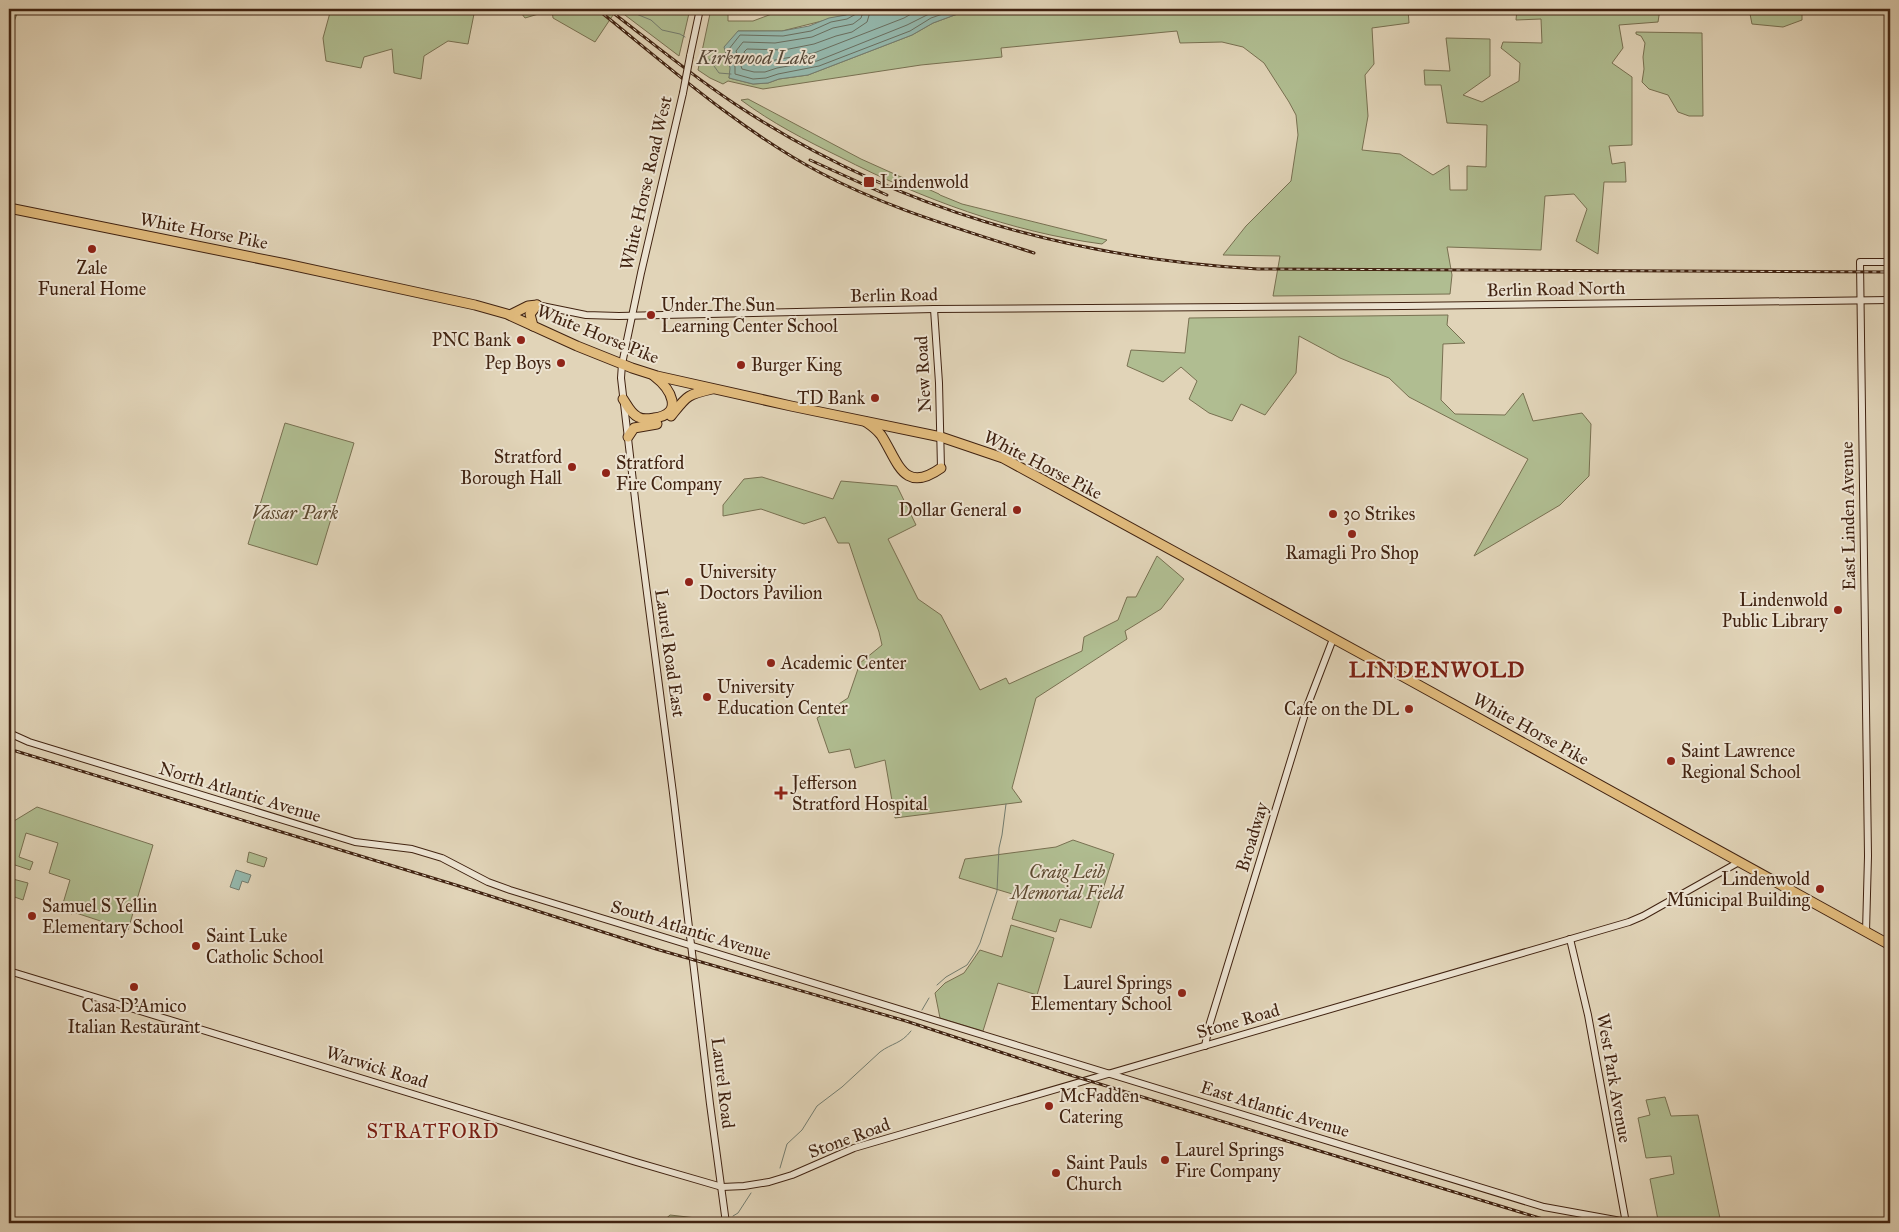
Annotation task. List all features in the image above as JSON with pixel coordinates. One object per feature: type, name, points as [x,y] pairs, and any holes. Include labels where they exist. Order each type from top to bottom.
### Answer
[{"type":"highway","name":"White Horse Pike","points":[[9,208],[286,264],[430,295],[510,315],[577,346],[650,373],[714,389],[941,437],[1003,458],[1890,945]]},
{"type":"highway","points":[[510,315],[528,306],[537,305]]},
{"type":"highway","points":[[533,326],[530,314],[537,305]]},
{"type":"highway","points":[[623,399],[634,414],[641,419],[658,418],[668,411],[671,407],[672,396],[663,383],[650,373]]},
{"type":"highway","points":[[628,437],[634,428],[668,419],[689,395],[714,389]]},
{"type":"highway","points":[[864,421],[879,433],[900,470],[908,476],[924,478],[941,468]]},
{"type":"street","name":"White Horse Road West","points":[[622,364],[700,9]]},
{"type":"street","name":"East Linden Avenue","points":[[1866,932],[1860,262],[1890,262]]},
{"type":"street","name":"Berlin Road North","points":[[1254,307],[1890,300]]},
{"type":"street","name":"Berlin Road","points":[[537,305],[547,305],[586,315],[632,316],[934,309],[1254,307]]},
{"type":"street","name":"New Road","points":[[934,309],[941,468]]},
{"type":"street","name":"Laurel Road East","points":[[622,364],[623,399],[691,946]]},
{"type":"street","name":"Broadway","points":[[1205,1046],[1209,1026],[1308,704],[1333,638]]},
{"type":"street","name":"North Atlantic Avenue","points":[[9,733],[29,742],[355,842],[412,849],[442,858],[465,869]]},
{"type":"street","name":"Stone Road","points":[[737,1186],[769,1182],[818,1165],[854,1148],[1629,922],[1739,862]]},
{"type":"street","name":"South Atlantic Avenue","points":[[465,869],[488,882],[510,890],[911,1013]]},
{"type":"street","name":"West Park Avenue","points":[[1570,939],[1588,1015],[1628,1223]]},
{"type":"street","name":"Laurel Road","points":[[691,946],[726,1223]]},
{"type":"street","name":"Warwick Road","points":[[9,971],[722,1187],[737,1186]]},
{"type":"street","name":"East Atlantic Avenue","points":[[911,1013],[1544,1207],[1628,1223]]},
{"type":"street","points":[[1089,1067],[1092,1080]]},
{"type":"green space","points":[[9,9],[19,9],[9,34]]},
{"type":"green space","points":[[331,9],[475,9],[468,44],[448,41],[424,56],[421,79],[394,73],[392,49],[364,57],[361,68],[326,61],[323,38]]},
{"type":"green space","points":[[518,9],[617,9],[595,42],[553,18],[552,10],[525,18]]},
{"type":"green space","points":[[617,9],[690,9],[679,56]]},
{"type":"green space","points":[[711,9],[728,9],[728,21],[753,21],[785,9],[858,9],[846,15],[782,31],[738,31],[729,78],[753,84],[808,75],[912,35],[933,23],[971,9],[1408,9],[1409,23],[1372,28],[1374,64],[1365,75],[1368,116],[1362,150],[1400,154],[1433,175],[1449,165],[1450,190],[1467,190],[1467,166],[1486,167],[1487,125],[1447,123],[1441,85],[1425,85],[1424,70],[1450,71],[1446,38],[1490,39],[1490,76],[1463,95],[1482,102],[1519,81],[1520,63],[1501,48],[1503,42],[1542,43],[1541,19],[1516,20],[1517,9],[1660,9],[1658,22],[1619,25],[1623,48],[1612,63],[1632,77],[1632,145],[1609,146],[1612,164],[1625,162],[1626,182],[1604,182],[1598,254],[1576,241],[1587,209],[1574,194],[1545,196],[1541,250],[1447,247],[1452,275],[1450,294],[1273,296],[1280,256],[1223,255],[1246,226],[1291,181],[1298,135],[1296,115],[1289,102],[1264,63],[1243,47],[1222,42],[1180,43],[1177,31],[1001,48],[1002,57],[921,65],[763,89],[728,81],[723,84],[698,70]]},
{"type":"green space","points":[[1749,9],[1802,9],[1802,20],[1783,27],[1752,24]]},
{"type":"green space","points":[[1636,32],[1702,33],[1703,116],[1689,116],[1678,112],[1668,95],[1649,89],[1642,82],[1645,43]]},
{"type":"green space","points":[[748,99],[861,159],[962,204],[1107,240],[1102,244],[1068,239],[1001,222],[935,200],[903,187],[801,138],[741,100]]},
{"type":"green space","points":[[1448,315],[1447,325],[1465,343],[1443,344],[1441,400],[1455,414],[1505,415],[1523,393],[1533,421],[1582,413],[1591,424],[1589,476],[1560,505],[1474,556],[1528,459],[1409,397],[1389,378],[1340,358],[1299,336],[1296,373],[1265,415],[1241,404],[1232,421],[1209,413],[1189,399],[1197,381],[1181,367],[1163,382],[1127,366],[1131,350],[1185,353],[1189,318]]},
{"type":"green space","name":"Vassar Park","points":[[285,423],[354,443],[317,565],[248,544]]},
{"type":"green space","points":[[762,477],[833,499],[841,481],[897,486],[916,525],[888,539],[918,599],[941,615],[980,690],[1006,678],[1009,684],[1082,651],[1084,637],[1118,620],[1127,597],[1136,597],[1157,556],[1184,579],[1161,609],[1125,631],[1127,639],[1036,698],[1012,788],[1022,802],[895,818],[885,760],[855,768],[850,749],[829,753],[817,718],[848,698],[860,663],[882,645],[849,543],[838,543],[825,517],[804,524],[761,509],[723,516],[723,505],[744,479]]},
{"type":"green space","points":[[37,807],[153,845],[128,930],[73,912],[72,914],[61,910],[70,880],[49,873],[58,843],[26,833],[19,857],[33,862],[30,870],[9,863],[9,824]]},
{"type":"green space","name":"Craig Leib Memorial Field","points":[[1073,840],[1114,854],[1091,928],[1060,919],[1056,932],[1012,919],[1019,896],[959,878],[965,859],[1056,847]]},
{"type":"green space","points":[[249,852],[267,858],[264,867],[247,862]]},
{"type":"green space","points":[[9,878],[28,883],[23,900],[9,895]]},
{"type":"green space","points":[[1011,925],[1054,938],[1037,995],[998,983],[983,1031],[940,1018],[935,993],[945,983],[964,973],[980,950],[1002,957]]},
{"type":"green space","points":[[1665,1097],[1671,1116],[1698,1115],[1721,1223],[1667,1223],[1658,1220],[1650,1179],[1674,1174],[1671,1156],[1646,1158],[1638,1118],[1650,1115],[1646,1100]]},
{"type":"green space","points":[[670,1215],[714,1220],[715,1223],[661,1223]]},
{"type":"water","name":"Kirkwood Lake","points":[[857,9],[971,9],[933,23],[912,35],[808,75],[753,84],[729,78],[730,68],[724,47],[738,31],[782,31],[809,26],[829,18],[846,15]]},
{"type":"water","points":[[236,870],[251,875],[248,883],[242,881],[239,890],[230,887]]},
{"type":"waterway","points":[[624,9],[651,20],[662,30],[685,37]]},
{"type":"waterway","points":[[709,59],[719,73],[731,74]]},
{"type":"waterway","points":[[937,985],[946,977],[967,965],[980,943],[997,891],[999,848],[1006,804]]},
{"type":"waterway","points":[[922,1010],[929,998]]},
{"type":"waterway","points":[[780,1168],[787,1144],[802,1130],[817,1106],[842,1087],[880,1052],[900,1041],[911,1031]]},
{"type":"waterway","points":[[733,1216],[738,1213],[751,1193]]},
{"type":"railway","points":[[597,9],[731,116],[789,155],[819,172],[844,185],[897,207],[1034,253]]},
{"type":"railway","points":[[608,9],[719,93],[795,141],[857,173],[921,199],[985,222],[1051,240],[1119,253],[1188,263],[1258,269],[1890,272]]},
{"type":"railway","points":[[810,160],[887,195]]},
{"type":"railway","points":[[9,749],[459,886],[656,949],[906,1021],[1067,1074],[1556,1223]]},
{"type":"place","name":"Lindenwold","points":[[869,182]]},
{"type":"place","name":"Zale Funeral Home","points":[[92,249]]},
{"type":"place","name":"Under The Sun Learning Center School","points":[[651,315]]},
{"type":"place","name":"PNC Bank","points":[[521,340]]},
{"type":"place","name":"Pep Boys","points":[[561,363]]},
{"type":"place","name":"Burger King","points":[[741,365]]},
{"type":"place","name":"TD Bank","points":[[875,398]]},
{"type":"place","name":"Stratford Borough Hall","points":[[572,467]]},
{"type":"place","name":"Stratford Fire Company","points":[[606,473]]},
{"type":"place","name":"Dollar General","points":[[1017,510]]},
{"type":"place","name":"30 Strikes","points":[[1333,514]]},
{"type":"place","name":"Ramagli Pro Shop","points":[[1352,534]]},
{"type":"place","name":"University Doctors Pavilion","points":[[689,582]]},
{"type":"place","name":"Lindenwold Public Library","points":[[1838,610]]},
{"type":"place","name":"Academic Center","points":[[771,663]]},
{"type":"place","name":"University Education Center","points":[[707,697]]},
{"type":"place","name":"Cafe on the DL","points":[[1409,709]]},
{"type":"place","name":"Saint Lawrence Regional School","points":[[1671,761]]},
{"type":"place","name":"Jefferson Stratford Hospital","points":[[781,793]]},
{"type":"place","name":"Lindenwold Municipal Building","points":[[1820,889]]},
{"type":"place","name":"Samuel S Yellin Elementary School","points":[[32,916]]},
{"type":"place","name":"Saint Luke Catholic School","points":[[196,946]]},
{"type":"place","name":"Casa D'Amico Italian Restaurant","points":[[134,987]]},
{"type":"place","name":"Laurel Springs Elementary School","points":[[1182,993]]},
{"type":"place","name":"McFadden Catering","points":[[1049,1106]]},
{"type":"place","name":"Laurel Springs Fire Company","points":[[1165,1160]]},
{"type":"place","name":"Saint Pauls Church","points":[[1056,1173]]},
{"type":"district","name":"LINDENWOLD","points":[[1437,669]]},
{"type":"district","name":"STRATFORD","points":[[433,1131]]}]
